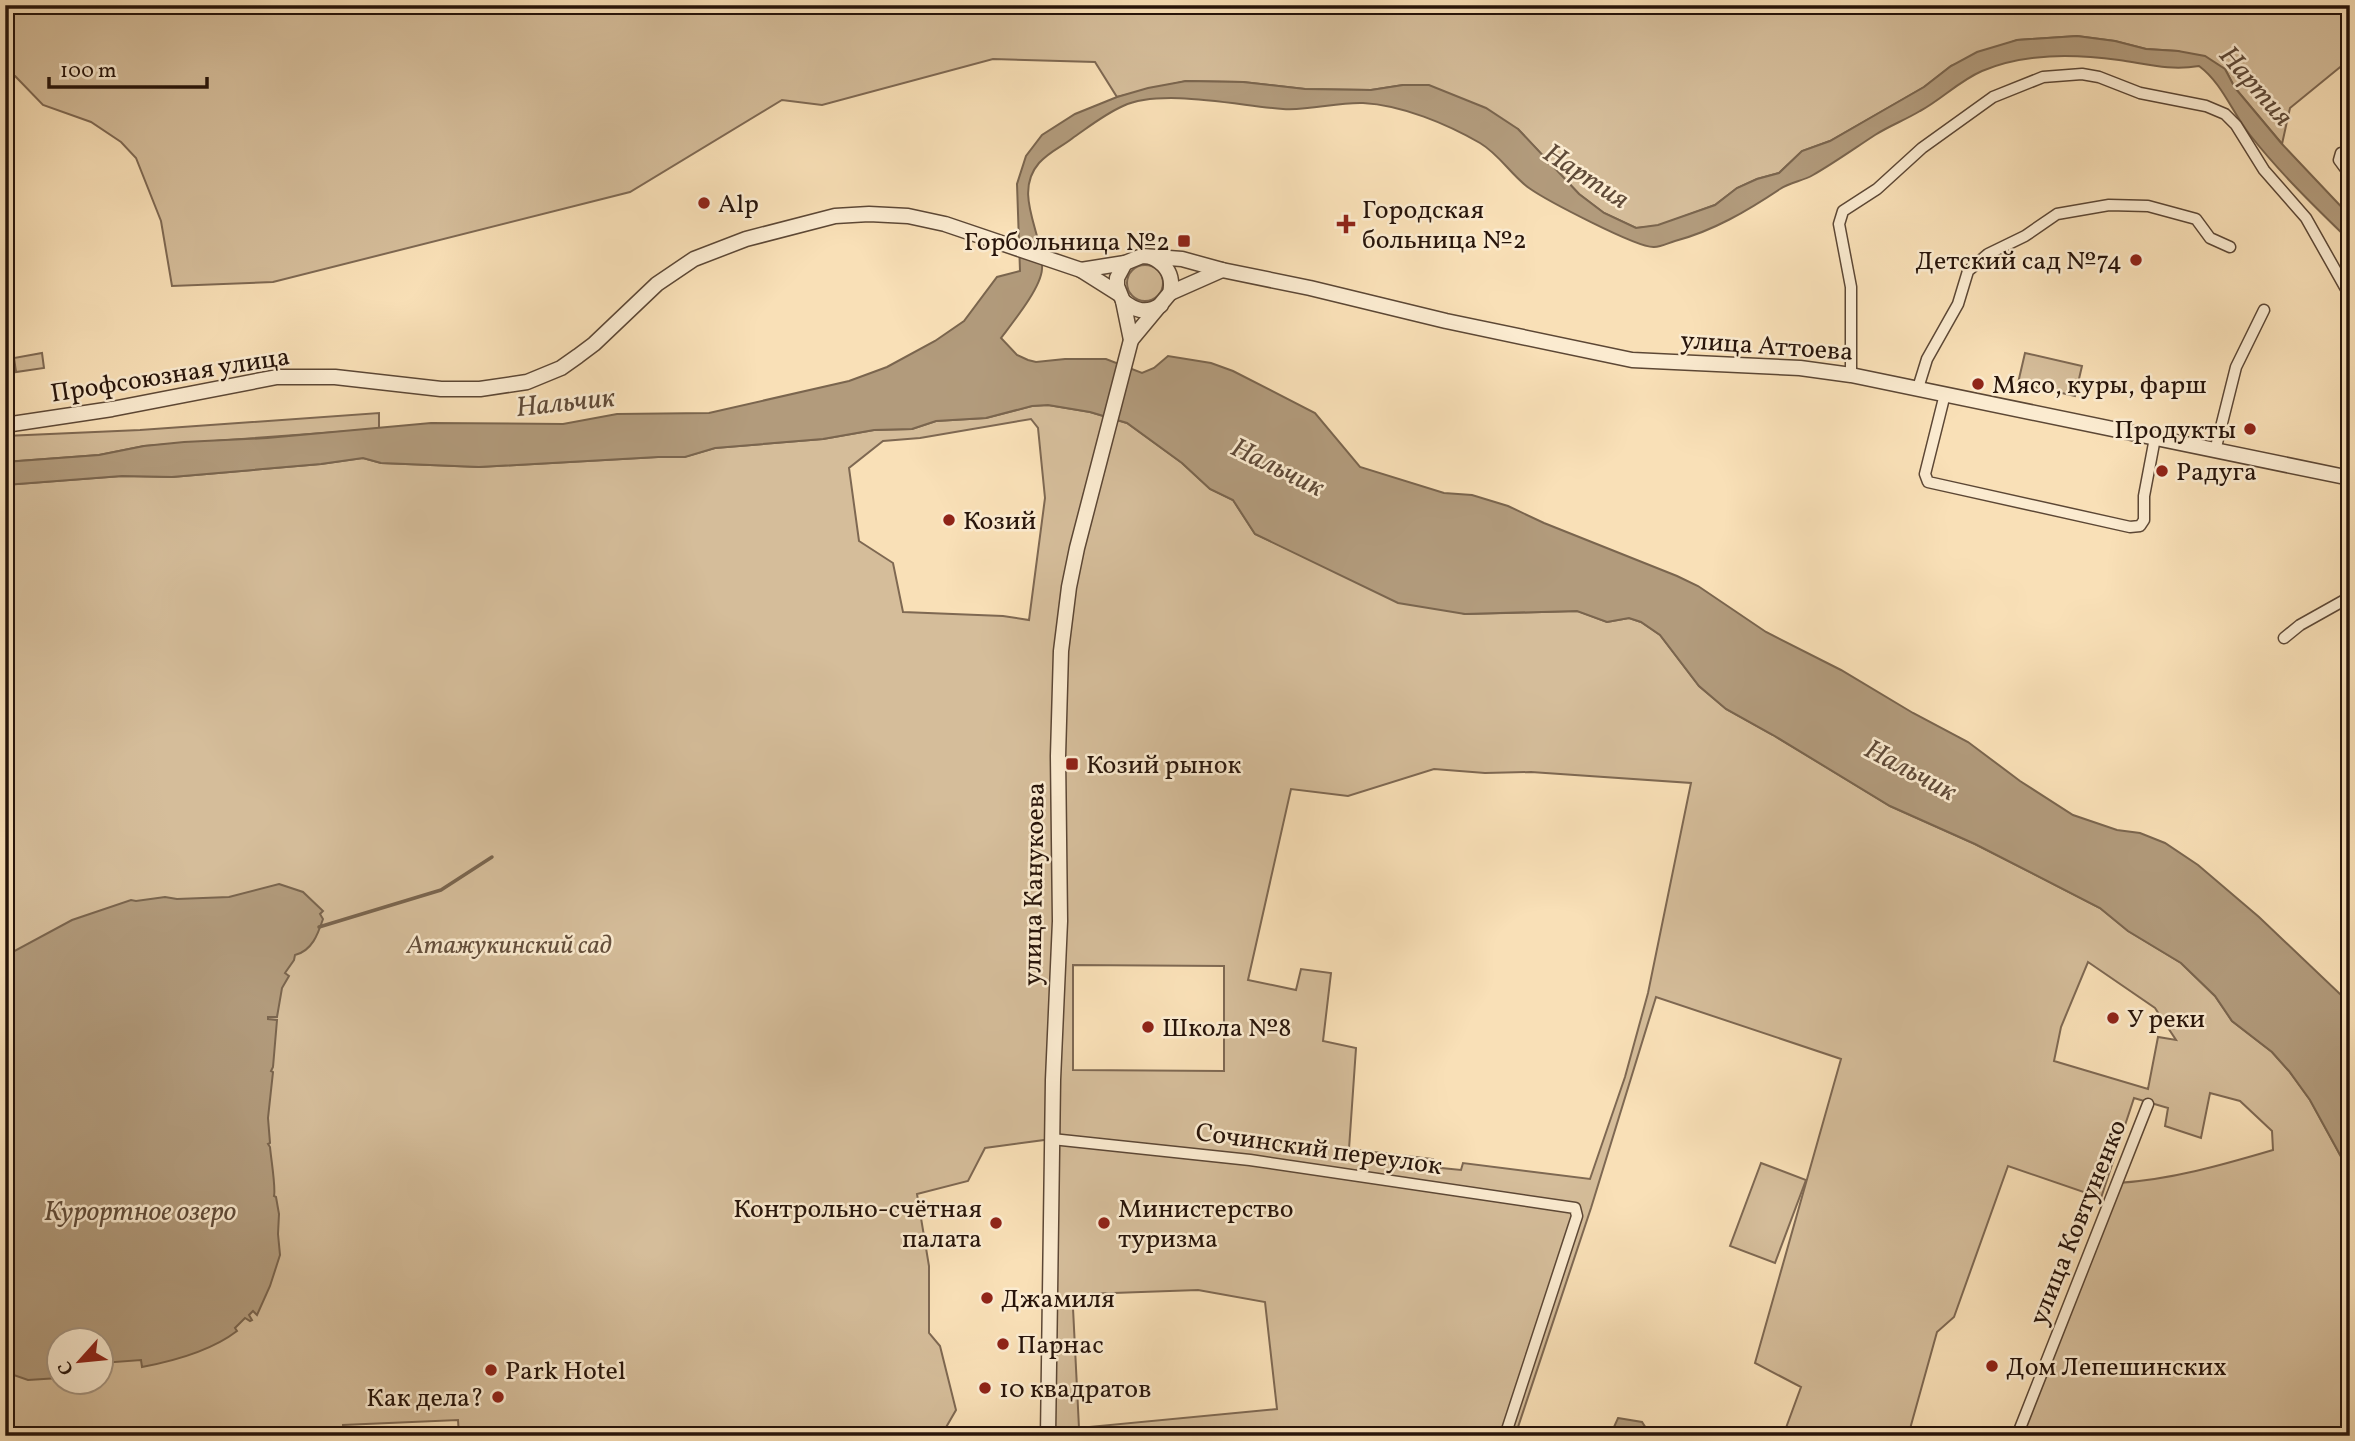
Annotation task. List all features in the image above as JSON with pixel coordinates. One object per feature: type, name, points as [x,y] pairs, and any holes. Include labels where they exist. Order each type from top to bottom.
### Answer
[{"type":"street","points":[[1851,375],[1851,287],[1839,224],[1843,211],[1878,189],[1922,148],[1993,97],[2033,81],[2057,75],[2082,74],[2099,77],[2132,91],[2206,106],[2225,114],[2236,125],[2270,177],[2306,218],[2350,296]]},
{"type":"street","points":[[2341,153],[2339,160],[2350,175]]},
{"type":"street","points":[[1918,388],[1927,359],[1958,304],[1968,271],[1988,254],[2025,236],[2057,215],[2096,206],[2148,206],[2196,219],[2210,238],[2230,247]]},
{"type":"street","name":"Профсоюзная улица","points":[[5,425],[112,409],[277,377],[335,377],[440,389],[480,389],[527,382],[561,368],[586,350],[674,271],[694,259],[746,239],[816,219],[855,215],[908,216],[962,229],[1081,270]]},
{"type":"street","points":[[1081,270],[1125,263],[1133,258],[1151,257],[1164,264],[1169,271],[1172,286],[1166,299],[1131,340]]},
{"type":"street","name":"улица Аттоева","points":[[1151,257],[1182,259],[1472,327],[1632,360],[1800,368],[1851,375],[2350,478]]},
{"type":"street","points":[[1125,263],[1117,278],[1131,340]]},
{"type":"street","points":[[1081,270],[1138,310],[1146,311],[1222,270]]},
{"type":"street","points":[[2215,451],[2236,367],[2264,310]]},
{"type":"street","name":"улица Канукоева","points":[[1048,1436],[1052,1139],[1060,921],[1058,756],[1061,652],[1077,548],[1131,340]]},
{"type":"street","points":[[1945,394],[1926,474],[1928,482],[2130,527],[2140,526],[2144,520],[2144,496],[2155,438]]},
{"type":"street","points":[[2284,638],[2300,625],[2350,597]]},
{"type":"street","name":"улица Ковтуненко","points":[[2017,1436],[2148,1104]]},
{"type":"street","name":"Сочинский переулок","points":[[1052,1139],[1250,1160],[1574,1207],[1577,1211],[1505,1436]]},
{"type":"green space","points":[[5,5],[2350,5],[2350,59],[2290,108],[2282,144],[2235,88],[2225,69],[2178,51],[2146,49],[2115,41],[2077,36],[2017,40],[1951,66],[1924,87],[1830,141],[1802,151],[1779,173],[1737,188],[1715,205],[1658,226],[1636,228],[1604,213],[1579,194],[1518,129],[1403,85],[1371,90],[1305,89],[1243,82],[1186,81],[1117,97],[1095,62],[993,59],[822,105],[782,100],[630,192],[273,282],[172,286],[161,221],[136,158],[121,142],[91,122],[43,105],[15,76],[5,74]]},
{"type":"green space","points":[[1145,265],[1158,270],[1163,283],[1158,296],[1145,301],[1132,296],[1127,283],[1132,270]]},
{"type":"green space","points":[[42,353],[44,368],[16,372],[14,358]]},
{"type":"green space","points":[[2025,353],[2082,366],[2075,396],[2018,383]]},
{"type":"green space","name":"Атажукинский сад","points":[[1048,405],[1090,412],[1127,423],[1182,463],[1210,489],[1233,500],[1255,534],[1346,576],[1465,614],[1578,611],[1607,622],[1629,618],[1641,622],[1660,635],[1699,686],[1726,709],[1890,806],[1975,844],[2100,908],[2128,931],[2181,963],[2215,996],[2232,1021],[2272,1052],[2289,1071],[2310,1100],[2350,1173],[2350,1436],[2017,1436],[2117,1183],[2176,1175],[2273,1150],[2272,1131],[2240,1101],[2210,1093],[2201,1138],[2165,1126],[2168,1108],[2134,1098],[2101,1198],[2008,1166],[1954,1317],[1937,1332],[1908,1436],[1885,1436],[1878,1433],[1877,1436],[1783,1436],[1801,1387],[1755,1363],[1841,1059],[1656,997],[1591,1208],[1515,1436],[1048,1436],[1052,1139],[985,1148],[968,1181],[917,1194],[929,1266],[929,1333],[940,1346],[956,1410],[941,1436],[459,1436],[458,1420],[343,1425],[343,1436],[5,1436],[5,485],[122,476],[172,477],[363,458],[381,463],[479,467],[684,457],[715,448],[823,439],[874,430],[912,429],[936,421],[986,418],[1032,406]],"holes":[[[1031,419],[1038,428],[1045,498],[1029,620],[1003,616],[903,612],[893,563],[859,541],[849,468],[883,441],[920,438]],[[1434,769],[1485,773],[1531,772],[1691,783],[1648,993],[1625,1077],[1590,1179],[1463,1163],[1461,1170],[1432,1167],[1433,1159],[1349,1149],[1356,1048],[1323,1041],[1331,973],[1301,969],[1296,990],[1248,980],[1291,789],[1348,796]],[[2088,962],[2155,1008],[2176,1040],[2158,1037],[2148,1089],[2054,1061],[2061,1027]],[[1073,965],[1224,966],[1224,1071],[1073,1070]],[[1198,1290],[1265,1302],[1277,1409],[1079,1428],[1073,1308],[1085,1294]]]},
{"type":"green space","points":[[379,413],[379,429],[144,446],[99,455],[5,462],[5,436],[140,430]]},
{"type":"green space","points":[[1761,1163],[1806,1180],[1775,1263],[1730,1246]]},
{"type":"water","name":"Нальчик","points":[[2077,36],[2115,41],[2146,49],[2205,56],[2225,69],[2235,88],[2282,144],[2350,216],[2350,241],[2261,149],[2214,81],[2199,66],[2168,67],[2067,56],[2032,58],[1998,65],[1974,75],[1821,170],[1784,187],[1729,220],[1703,232],[1654,247],[1611,232],[1529,188],[1494,153],[1480,143],[1439,123],[1393,107],[1363,103],[1293,109],[1158,98],[1116,109],[1052,152],[1039,163],[1031,175],[1029,201],[1039,242],[1042,269],[1037,286],[1026,305],[1001,338],[1017,355],[1036,362],[1106,359],[1142,373],[1154,368],[1168,356],[1211,363],[1233,371],[1315,413],[1360,467],[1444,493],[1472,495],[1508,506],[1677,576],[1698,586],[1766,632],[1841,670],[1968,742],[2020,781],[2073,815],[2117,830],[2140,833],[2165,843],[2198,865],[2259,917],[2341,995],[2350,1000],[2350,1173],[2310,1100],[2289,1071],[2272,1052],[2232,1021],[2215,996],[2181,963],[2128,931],[2100,908],[1975,844],[1890,806],[1726,709],[1699,686],[1660,635],[1641,622],[1629,618],[1607,622],[1577,611],[1465,614],[1398,603],[1255,534],[1233,500],[1210,489],[1182,463],[1127,423],[1090,412],[1048,405],[1032,406],[986,418],[936,421],[912,429],[874,430],[823,439],[715,448],[685,457],[479,467],[381,463],[363,458],[172,477],[122,476],[5,485],[5,462],[99,455],[184,442],[267,438],[431,423],[563,424],[617,414],[709,413],[849,381],[887,367],[935,341],[964,321],[997,277],[1020,271],[1017,184],[1026,156],[1042,135],[1075,114],[1148,88],[1186,81],[1243,82],[1305,89],[1371,90],[1403,85],[1429,85],[1486,108],[1518,129],[1579,194],[1604,213],[1636,228],[1658,225],[1715,205],[1737,188],[1779,173],[1802,151],[1830,141],[1924,87],[1951,66],[1977,52],[2017,40]]},
{"type":"water","name":"Курортное озеро","points":[[279,884],[303,892],[323,911],[320,914],[323,919],[314,941],[306,950],[295,955],[285,973],[289,976],[282,988],[277,1017],[268,1017],[277,1020],[271,1071],[268,1144],[274,1196],[279,1214],[280,1255],[257,1315],[253,1311],[249,1315],[252,1320],[245,1318],[235,1328],[237,1331],[216,1344],[192,1354],[142,1367],[141,1360],[116,1362],[116,1326],[46,1326],[46,1379],[28,1380],[5,1372],[5,956],[72,920],[131,900],[229,897]]},
{"type":"water","points":[[1618,1418],[1642,1422],[1651,1436],[1617,1435],[1614,1427]]},
{"type":"waterway","points":[[319,927],[441,890],[492,857]]},
{"type":"place","name":"Alp","points":[[704,203]]},
{"type":"place","name":"Городская больница №2","points":[[1346,224]]},
{"type":"place","name":"Горбольница №2","points":[[1184,241]]},
{"type":"place","name":"Детский сад №74","points":[[2136,260]]},
{"type":"place","name":"Мясо, куры, фарш","points":[[1978,384]]},
{"type":"place","name":"Продукты","points":[[2250,429]]},
{"type":"place","name":"Радуга","points":[[2162,471]]},
{"type":"place","name":"Козий","points":[[949,520]]},
{"type":"place","name":"Козий рынок","points":[[1072,764]]},
{"type":"place","name":"У реки","points":[[2113,1018]]},
{"type":"place","name":"Школа №8","points":[[1148,1027]]},
{"type":"place","name":"Контрольно-счётная палата","points":[[996,1223]]},
{"type":"place","name":"Министерство туризма","points":[[1104,1223]]},
{"type":"place","name":"Джамиля","points":[[987,1298]]},
{"type":"place","name":"Парнас","points":[[1003,1344]]},
{"type":"place","name":"Дом Лепешинских","points":[[1992,1366]]},
{"type":"place","name":"Park Hotel","points":[[491,1370]]},
{"type":"place","name":"10 квадратов","points":[[985,1388]]},
{"type":"place","name":"Как дела?","points":[[498,1397]]},
{"type":"water label","name":"Нартия","points":[[2257,85]]},
{"type":"water label","name":"Нартия","points":[[1587,175]]}]
